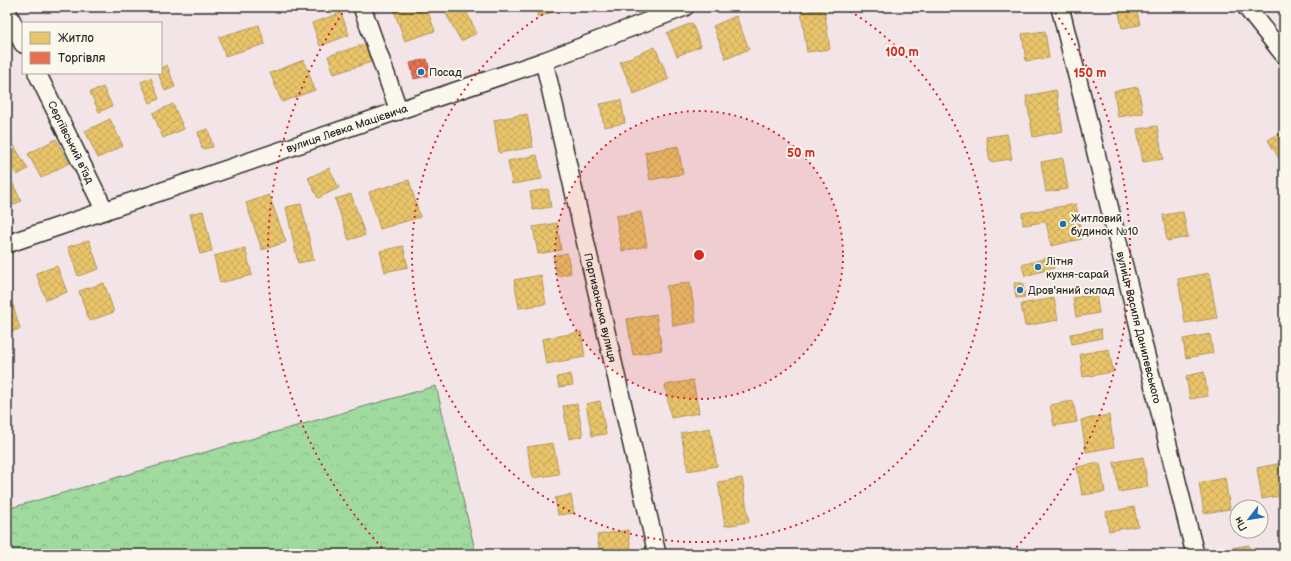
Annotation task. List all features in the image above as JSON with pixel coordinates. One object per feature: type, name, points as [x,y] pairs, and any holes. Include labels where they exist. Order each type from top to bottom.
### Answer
[{"type":"street","points":[[362,7],[399,111]]},
{"type":"street","name":"вулиця Левка Мацієвича","points":[[7,244],[544,61],[685,7]]},
{"type":"street","name":"вулиця Василя Данилевського","points":[[1060,7],[1195,554]]},
{"type":"street","points":[[1246,7],[1284,54]]},
{"type":"street","points":[[7,11],[22,42]]},
{"type":"street","name":"Партизанська вулиця","points":[[544,61],[657,554]]},
{"type":"street","name":"Сергіївський в'їзд","points":[[37,74],[105,211]]},
{"type":"green space","points":[[436,386],[476,554],[7,554],[7,509]]},
{"type":"building: Житло","points":[[404,7],[426,7],[435,31],[405,41],[394,11]]},
{"type":"building: Житло","points":[[450,7],[464,7],[477,33],[461,41],[444,10]]},
{"type":"building: Житло","points":[[535,7],[555,7],[556,11],[538,17]]},
{"type":"building: Житло","points":[[1118,7],[1136,7],[1140,25],[1122,28]]},
{"type":"building: Житло","points":[[824,9],[830,49],[807,52],[801,12]]},
{"type":"building: Житло","points":[[341,13],[349,35],[320,46],[312,23]]},
{"type":"building: Житло","points":[[736,16],[749,49],[726,59],[713,26]]},
{"type":"building: Житло","points":[[692,23],[701,46],[677,56],[667,33]]},
{"type":"building: Житло","points":[[259,25],[265,44],[225,56],[219,37]]},
{"type":"building: Житло","points":[[1045,31],[1049,58],[1026,61],[1022,34]]},
{"type":"building: Житло","points":[[365,44],[371,62],[334,74],[328,56]]},
{"type":"building: Житло","points":[[655,47],[669,79],[634,94],[620,62]]},
{"type":"building: Житло","points":[[304,60],[315,90],[282,102],[270,73]]},
{"type":"building: Житло","points":[[167,65],[175,87],[165,91],[158,74],[162,74],[162,68]]},
{"type":"building: Житло","points":[[151,78],[159,99],[150,103],[141,82]]},
{"type":"building: Житло","points":[[103,87],[112,106],[99,112],[90,92]]},
{"type":"building: Житло","points":[[1138,87],[1143,113],[1118,117],[1114,91]]},
{"type":"building: Житло","points":[[1056,90],[1063,131],[1033,137],[1026,96]]},
{"type":"building: Житло","points":[[621,100],[625,123],[604,127],[600,104]]},
{"type":"building: Житло","points":[[173,104],[184,129],[163,138],[153,113]]},
{"type":"building: Житло","points":[[527,114],[533,147],[499,153],[494,120]]},
{"type":"building: Житло","points":[[110,119],[123,146],[98,158],[85,131]]},
{"type":"building: Житло","points":[[1157,126],[1163,159],[1143,162],[1137,129]]},
{"type":"building: Житло","points":[[208,129],[213,147],[202,149],[198,132]]},
{"type":"building: Житло","points":[[1284,131],[1284,167],[1268,140]]},
{"type":"building: Житло","points":[[1007,134],[1012,159],[990,162],[986,137]]},
{"type":"building: Житло","points":[[56,139],[69,163],[41,178],[28,154]]},
{"type":"building: Житло","points":[[13,144],[28,169],[17,175],[7,159],[7,148]]},
{"type":"building: Житло","points":[[678,146],[683,174],[650,180],[645,152]]},
{"type":"building: Житло","points":[[537,155],[542,179],[512,184],[508,161]]},
{"type":"building: Житло","points":[[1063,158],[1068,189],[1046,192],[1041,162]]},
{"type":"building: Житло","points":[[329,168],[339,188],[318,198],[308,178]]},
{"type":"building: Житло","points":[[409,180],[420,217],[380,229],[369,192]]},
{"type":"building: Житло","points":[[12,182],[21,201],[9,207],[7,203],[7,185]]},
{"type":"building: Житло","points":[[548,189],[551,207],[533,210],[530,192]]},
{"type":"building: Житло","points":[[351,194],[365,235],[349,240],[335,199]]},
{"type":"building: Житло","points":[[269,195],[286,242],[262,250],[246,203]]},
{"type":"building: Житло","points":[[301,204],[314,260],[298,263],[286,207]]},
{"type":"building: Житло","name":"Житловий будинок №10","points":[[1076,204],[1082,239],[1051,246],[1046,222],[1023,225],[1022,213]]},
{"type":"building: Житло","points":[[203,211],[212,251],[200,254],[190,214]]},
{"type":"building: Житло","points":[[641,212],[647,246],[622,251],[616,216]]},
{"type":"building: Житло","points":[[1183,212],[1188,237],[1167,241],[1163,215]]},
{"type":"building: Житло","points":[[557,223],[561,250],[538,254],[533,227]]},
{"type":"building: Житло","points":[[89,240],[99,269],[78,276],[68,247]]},
{"type":"building: Житло","points":[[403,246],[408,267],[385,272],[380,251]]},
{"type":"building: Житло","points":[[245,248],[252,275],[220,283],[214,256]]},
{"type":"building: Житло","points":[[567,253],[571,273],[557,276],[553,256]]},
{"type":"building: Житло","name":"Літня кухня-сарай","points":[[1050,257],[1054,268],[1025,276],[1022,265]]},
{"type":"building: Житло","points":[[57,266],[67,292],[46,300],[36,273]]},
{"type":"building: Житло","points":[[1209,273],[1217,318],[1185,323],[1178,279]]},
{"type":"building: Житло","points":[[541,275],[546,304],[519,308],[514,280]]},
{"type":"building: Житло","points":[[690,282],[696,322],[673,326],[666,286]]},
{"type":"building: Житло","points":[[104,283],[114,312],[89,321],[79,291]]},
{"type":"building: Житло","name":"Дров'яний склад","points":[[1014,283],[1023,283],[1025,297],[1016,298]]},
{"type":"building: Житло","points":[[1096,294],[1099,313],[1076,317],[1073,298]]},
{"type":"building: Житло","points":[[1054,298],[1058,320],[1025,326],[1021,304]]},
{"type":"building: Житло","points":[[13,305],[20,329],[7,333],[7,307]]},
{"type":"building: Житло","points":[[656,314],[662,350],[633,355],[627,319]]},
{"type":"building: Житло","points":[[1101,329],[1102,338],[1072,344],[1070,334]]},
{"type":"building: Житло","points":[[581,332],[585,357],[546,364],[542,339]]},
{"type":"building: Житло","points":[[1210,334],[1213,353],[1186,358],[1183,339]]},
{"type":"building: Житло","points":[[1109,349],[1113,372],[1083,377],[1080,354]]},
{"type":"building: Житло","points":[[1204,372],[1208,396],[1190,399],[1186,376]]},
{"type":"building: Житло","points":[[571,374],[573,385],[559,387],[557,377]]},
{"type":"building: Житло","points":[[693,380],[699,413],[671,418],[665,385]]},
{"type":"building: Житло","points":[[600,401],[606,434],[592,436],[586,404]]},
{"type":"building: Житло","points":[[1073,401],[1077,422],[1054,426],[1050,405]]},
{"type":"building: Житло","points":[[577,404],[583,436],[569,439],[563,406]]},
{"type":"building: Житло","points":[[1109,415],[1114,447],[1086,452],[1081,420]]},
{"type":"building: Житло","points":[[710,428],[717,466],[688,471],[681,433]]},
{"type":"building: Житло","points":[[553,443],[559,474],[533,478],[527,447]]},
{"type":"building: Житло","points":[[1143,457],[1148,487],[1119,492],[1114,462]]},
{"type":"building: Житло","points":[[1100,463],[1105,492],[1082,495],[1077,467]]},
{"type":"building: Житло","points":[[1282,463],[1284,475],[1284,495],[1262,499],[1257,468]]},
{"type":"building: Житло","points":[[742,478],[749,522],[725,526],[718,482]]},
{"type":"building: Житло","points":[[1225,478],[1229,509],[1204,513],[1199,483]]},
{"type":"building: Житло","points":[[571,495],[574,513],[558,515],[555,498]]},
{"type":"building: Житло","points":[[1134,507],[1138,526],[1109,531],[1106,512]]},
{"type":"building: Житло","points":[[628,530],[632,554],[600,554],[597,535]]},
{"type":"building: Житло","points":[[1249,545],[1250,554],[1220,554],[1219,550]]},
{"type":"building: Житло","points":[[1144,549],[1144,554],[1114,554]]},
{"type":"building: Торгівля","points":[[427,59],[431,75],[414,79],[410,63]]},
{"type":"place","name":"Посад","points":[[421,72]]},
{"type":"place","name":"Житловий будинок №10","points":[[1063,224]]},
{"type":"place","name":"Літня кухня-сарай","points":[[1038,267]]},
{"type":"place","name":"Дров'яний склад","points":[[1020,290]]}]
